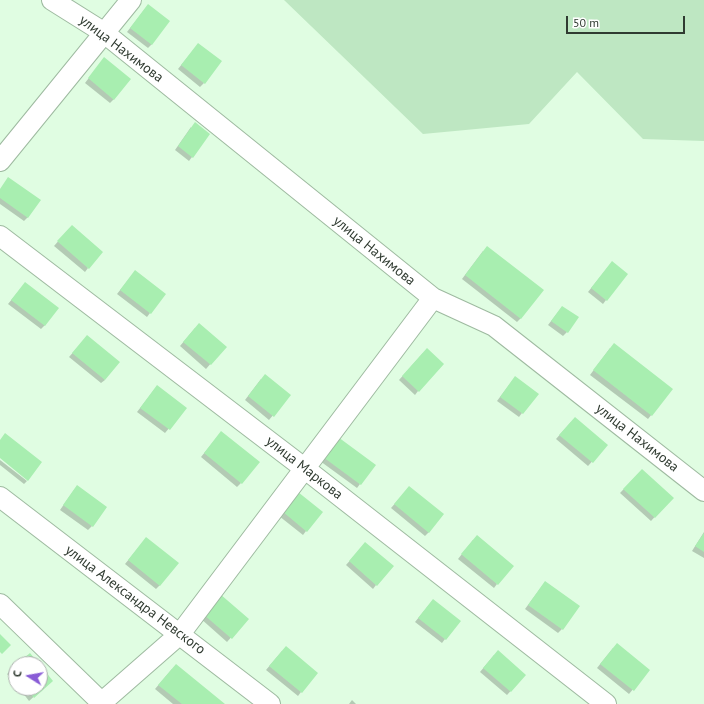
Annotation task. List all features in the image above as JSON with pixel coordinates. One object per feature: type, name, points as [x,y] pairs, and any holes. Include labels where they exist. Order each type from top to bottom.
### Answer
[{"type":"street","name":"улица Нахимова","points":[[52,0],[103,32],[433,298],[494,326],[704,491]]},
{"type":"street","points":[[0,161],[130,0]]},
{"type":"street","name":"улица Маркова","points":[[0,236],[304,468],[606,704]]},
{"type":"street","points":[[0,604],[101,704],[180,634],[433,298]]},
{"type":"street","name":"улица Александра Невского","points":[[0,497],[270,704]]},
{"type":"green space","points":[[284,0],[704,0],[704,141],[643,139],[577,72],[529,124],[423,134]]},
{"type":"building","points":[[148,4],[170,21],[152,45],[130,28]]},
{"type":"building","points":[[198,43],[222,61],[205,84],[181,65]]},
{"type":"building","points":[[104,57],[131,79],[114,100],[88,78]]},
{"type":"building","points":[[195,122],[210,134],[193,158],[178,146]]},
{"type":"building","points":[[8,177],[41,200],[28,218],[0,198],[0,189]]},
{"type":"building","points":[[72,225],[103,252],[89,269],[57,241]]},
{"type":"building","points":[[487,246],[544,290],[521,319],[465,275]]},
{"type":"building","points":[[612,261],[628,274],[607,301],[591,288]]},
{"type":"building","points":[[135,270],[166,294],[151,314],[120,290]]},
{"type":"building","points":[[25,282],[59,308],[45,326],[11,300]]},
{"type":"building","points":[[562,306],[579,317],[568,333],[551,321]]},
{"type":"building","points":[[199,323],[227,347],[211,365],[183,342]]},
{"type":"building","points":[[87,335],[120,362],[105,380],[72,353]]},
{"type":"building","points":[[614,343],[673,389],[652,416],[593,370]]},
{"type":"building","points":[[427,348],[444,364],[419,392],[402,376]]},
{"type":"building","points":[[265,374],[291,395],[274,417],[248,396]]},
{"type":"building","points":[[515,376],[539,394],[523,414],[500,397]]},
{"type":"building","points":[[157,385],[187,408],[170,430],[140,408]]},
{"type":"building","points":[[575,417],[608,445],[593,463],[559,435]]},
{"type":"building","points":[[221,431],[260,462],[242,484],[204,453]]},
{"type":"building","points":[[5,433],[42,462],[28,481],[0,458],[0,440]]},
{"type":"building","points":[[338,437],[376,465],[361,485],[323,457]]},
{"type":"building","points":[[642,469],[674,498],[655,518],[623,489]]},
{"type":"building","points":[[77,485],[107,507],[93,527],[63,505]]},
{"type":"building","points":[[409,486],[444,514],[429,533],[394,504]]},
{"type":"building","points":[[298,492],[323,512],[307,532],[282,511]]},
{"type":"building","points":[[704,533],[704,552],[695,546]]},
{"type":"building","points":[[477,535],[514,566],[498,585],[461,554]]},
{"type":"building","points":[[146,537],[179,563],[160,586],[128,560]]},
{"type":"building","points":[[365,542],[394,566],[377,586],[349,561]]},
{"type":"building","points":[[545,581],[580,606],[563,630],[528,605]]},
{"type":"building","points":[[220,594],[249,619],[232,639],[203,614]]},
{"type":"building","points":[[433,599],[461,621],[446,640],[418,618]]},
{"type":"building","points":[[0,634],[11,645],[2,654],[0,652]]},
{"type":"building","points":[[617,643],[650,670],[634,691],[600,664]]},
{"type":"building","points":[[286,646],[318,673],[302,693],[269,666]]},
{"type":"building","points":[[498,650],[526,675],[511,692],[483,668]]},
{"type":"building","points":[[176,664],[225,704],[182,704],[158,685]]},
{"type":"building","points":[[48,675],[53,681],[48,685]]}]
